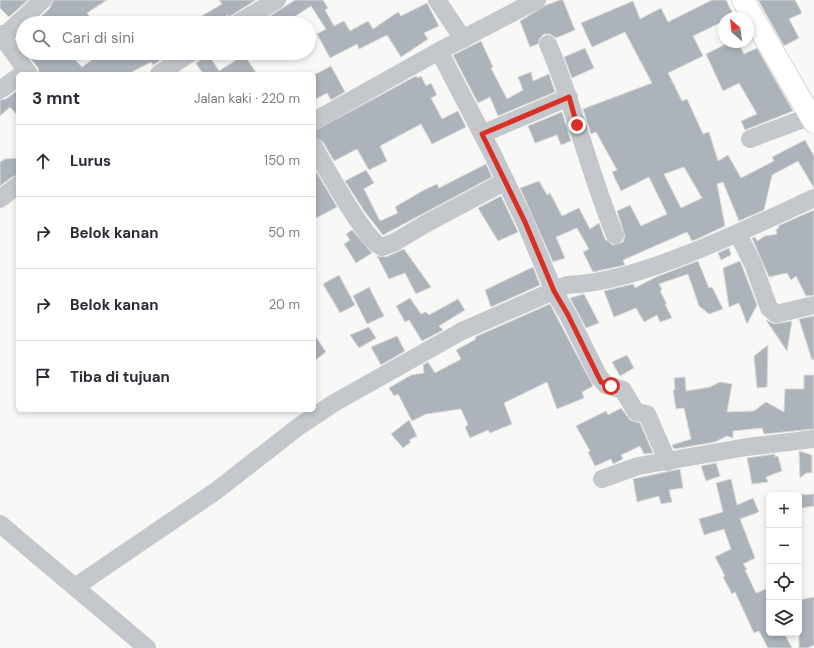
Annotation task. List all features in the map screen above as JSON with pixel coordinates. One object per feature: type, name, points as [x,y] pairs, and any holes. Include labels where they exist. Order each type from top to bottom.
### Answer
[{"type":"main road","points":[[742,0],[812,119]]},
{"type":"street","points":[[25,16],[44,0]]},
{"type":"street","points":[[250,16],[277,0]]},
{"type":"street","points":[[437,0],[463,39]]},
{"type":"street","points":[[316,119],[439,51],[537,0]]},
{"type":"street","points":[[16,23],[1,36],[23,72]]},
{"type":"street","points":[[548,44],[569,97],[602,203],[615,235]]},
{"type":"street","points":[[439,51],[506,181],[554,291],[568,315],[601,382],[623,390],[634,410],[647,414],[668,462]]},
{"type":"street","points":[[162,72],[180,60]]},
{"type":"street","points":[[0,90],[16,79]]},
{"type":"street","points":[[482,134],[569,97]]},
{"type":"street","points":[[750,140],[812,119]]},
{"type":"street","points":[[316,150],[354,214],[375,244],[382,247],[395,242],[427,223],[506,181]]},
{"type":"street","points":[[0,199],[16,187]]},
{"type":"street","points":[[75,587],[216,491],[298,427],[334,403],[462,331],[567,285],[585,284],[635,274],[738,234],[814,198]]},
{"type":"street","points":[[738,234],[753,264],[770,308],[773,312],[776,314],[814,305]]},
{"type":"street","points":[[602,479],[638,466],[668,462],[747,447],[814,439]]},
{"type":"street","points":[[0,524],[147,648]]},
{"type":"building","points":[[0,0],[28,0],[9,17],[0,8]]},
{"type":"building","points":[[53,0],[107,0],[87,13],[89,16],[41,16],[50,8]]},
{"type":"building","points":[[219,0],[256,0],[231,16],[202,16],[222,4]]},
{"type":"building","points":[[295,0],[323,0],[328,8],[325,10],[334,26],[344,21],[350,31],[368,21],[373,29],[398,12],[401,16],[427,3],[439,26],[424,33],[428,39],[401,57],[387,35],[359,49],[357,44],[330,58],[317,34],[326,29],[311,6],[296,16],[270,16]]},
{"type":"building","points":[[563,0],[575,30],[556,38],[550,34],[544,34],[540,38],[538,44],[530,47],[520,21],[546,5]]},
{"type":"building","points":[[712,0],[726,0],[732,12],[718,12],[718,24],[693,36],[703,56],[668,73],[682,101],[687,99],[703,134],[709,132],[718,161],[728,155],[741,178],[774,161],[772,157],[805,140],[814,156],[814,188],[798,161],[772,175],[764,210],[739,221],[723,182],[717,184],[725,226],[692,241],[687,232],[623,260],[625,265],[593,272],[583,252],[589,249],[577,228],[556,237],[565,258],[553,262],[520,188],[539,181],[547,195],[550,193],[562,216],[579,208],[590,229],[599,223],[605,239],[613,245],[623,242],[625,236],[617,211],[630,205],[641,226],[667,214],[649,177],[621,191],[612,172],[617,170],[596,132],[591,134],[583,109],[652,83],[625,32],[592,47],[581,23],[633,1],[640,19],[661,8],[668,22]],"holes":[[[684,167],[702,198],[681,208],[664,174]]]},
{"type":"building","points":[[758,0],[795,0],[802,13],[789,19],[799,38],[784,46]]},
{"type":"building","points":[[481,41],[493,67],[491,68],[507,99],[523,90],[518,77],[531,72],[533,81],[549,74],[555,92],[498,116],[490,97],[478,103],[453,55]]},
{"type":"building","points":[[585,48],[594,68],[572,78],[564,57]]},
{"type":"building","points":[[718,48],[741,48],[744,54],[757,48],[793,111],[745,130],[741,121],[757,114],[739,83],[723,91],[706,54]]},
{"type":"building","points":[[32,60],[76,60],[82,67],[92,60],[160,60],[153,65],[151,62],[132,72],[39,72],[38,68]]},
{"type":"building","points":[[201,60],[212,60],[219,71],[236,60],[247,60],[256,72],[202,72],[196,63]]},
{"type":"building","points":[[331,66],[345,92],[331,100],[327,93],[316,99],[316,74]]},
{"type":"building","points":[[416,76],[418,78],[421,76],[426,86],[431,83],[437,95],[431,98],[442,119],[458,111],[466,127],[432,144],[421,124],[380,146],[387,161],[369,170],[357,149],[334,161],[323,142],[316,138],[316,130]]},
{"type":"building","points":[[16,92],[16,114],[10,107],[0,116],[0,100],[6,99]]},
{"type":"building","points":[[562,112],[571,141],[561,145],[557,135],[535,143],[528,126]]},
{"type":"building","points":[[16,158],[16,176],[0,186],[0,162],[5,159]]},
{"type":"building","points":[[486,164],[492,177],[383,235],[365,212],[345,181],[366,170],[374,183],[364,189],[380,221],[398,213],[395,207],[424,190],[437,184],[439,188]]},
{"type":"building","points":[[316,171],[337,207],[316,218]]},
{"type":"building","points":[[501,196],[518,232],[498,241],[478,208]]},
{"type":"building","points":[[814,210],[814,295],[806,296],[796,276],[791,280],[787,273],[769,277],[752,238],[755,237],[757,241],[765,236],[777,234],[776,230],[779,228],[778,226]]},
{"type":"building","points":[[352,230],[372,253],[356,263],[344,244],[350,240],[346,234]]},
{"type":"building","points":[[729,248],[731,255],[721,260],[718,253]]},
{"type":"building","points":[[404,249],[431,287],[416,294],[405,273],[389,279],[377,256],[386,257]]},
{"type":"building","points":[[698,261],[709,288],[712,287],[723,309],[709,314],[699,306],[688,274],[659,284],[662,290],[660,291],[672,318],[660,322],[657,315],[644,322],[636,308],[614,317],[604,291],[633,284],[635,288],[656,277]]},
{"type":"building","points":[[740,261],[757,305],[747,324],[739,303],[729,307],[723,268]]},
{"type":"building","points":[[533,267],[540,285],[491,307],[485,290]]},
{"type":"building","points":[[339,275],[355,305],[340,313],[323,284]]},
{"type":"building","points":[[369,287],[384,316],[367,324],[353,296]]},
{"type":"building","points":[[584,294],[599,323],[586,328],[570,298]]},
{"type":"building","points":[[410,298],[421,314],[426,312],[429,315],[458,299],[465,310],[439,326],[443,330],[422,341],[409,320],[405,322],[396,306]]},
{"type":"building","points":[[550,304],[593,386],[582,392],[584,398],[557,409],[547,382],[504,403],[512,424],[490,433],[488,430],[470,438],[465,427],[468,425],[461,409],[426,414],[412,421],[398,394],[394,396],[389,388],[411,375],[424,373],[423,365],[428,362],[435,373],[461,359],[456,350],[476,339],[475,337]]},
{"type":"building","points":[[814,316],[814,359],[812,360],[799,319]]},
{"type":"building","points":[[766,320],[774,324],[792,321],[787,351]]},
{"type":"building","points":[[369,327],[376,338],[359,348],[350,335]]},
{"type":"building","points":[[397,336],[405,351],[381,365],[371,347]]},
{"type":"building","points":[[316,337],[326,352],[316,360]]},
{"type":"building","points":[[768,345],[767,387],[757,388],[754,356]]},
{"type":"building","points":[[627,355],[634,368],[620,376],[612,362]]},
{"type":"building","points":[[804,375],[814,375],[814,429],[764,434],[762,428],[733,431],[733,438],[727,436],[715,442],[674,449],[672,445],[691,439],[684,408],[676,409],[673,390],[675,390],[674,378],[685,377],[686,391],[710,387],[720,382],[732,384],[727,412],[754,411],[766,402],[784,412],[785,389],[804,389]]},
{"type":"building","points":[[621,408],[630,420],[640,423],[653,453],[644,454],[640,446],[621,455],[623,459],[613,464],[611,459],[595,466],[588,452],[590,451],[576,426],[606,411],[608,415]]},
{"type":"building","points":[[409,420],[417,436],[409,440],[411,442],[403,448],[391,434]]},
{"type":"building","points":[[799,451],[812,455],[812,473],[806,473],[800,478]]},
{"type":"building","points":[[775,454],[775,457],[778,456],[782,471],[766,477],[768,482],[752,484],[747,458]]},
{"type":"building","points":[[716,463],[720,476],[706,481],[701,466]]},
{"type":"building","points":[[680,469],[683,488],[669,490],[672,502],[661,504],[659,496],[637,502],[633,479]]},
{"type":"building","points":[[731,479],[737,505],[753,498],[759,512],[740,519],[755,558],[743,564],[747,569],[745,570],[756,593],[766,589],[766,636],[786,636],[792,648],[768,648],[759,631],[754,633],[735,592],[732,594],[723,577],[725,576],[715,557],[731,549],[724,529],[704,535],[699,519],[723,512],[716,483]]},
{"type":"building","points":[[814,494],[814,506],[802,508],[802,495]]},
{"type":"building","points":[[814,597],[814,645],[807,648],[799,648],[799,636],[802,636],[802,599]]},
{"type":"route","points":[[577,125],[569,97],[482,134],[525,222],[554,291],[568,315],[601,382],[611,386]]}]
